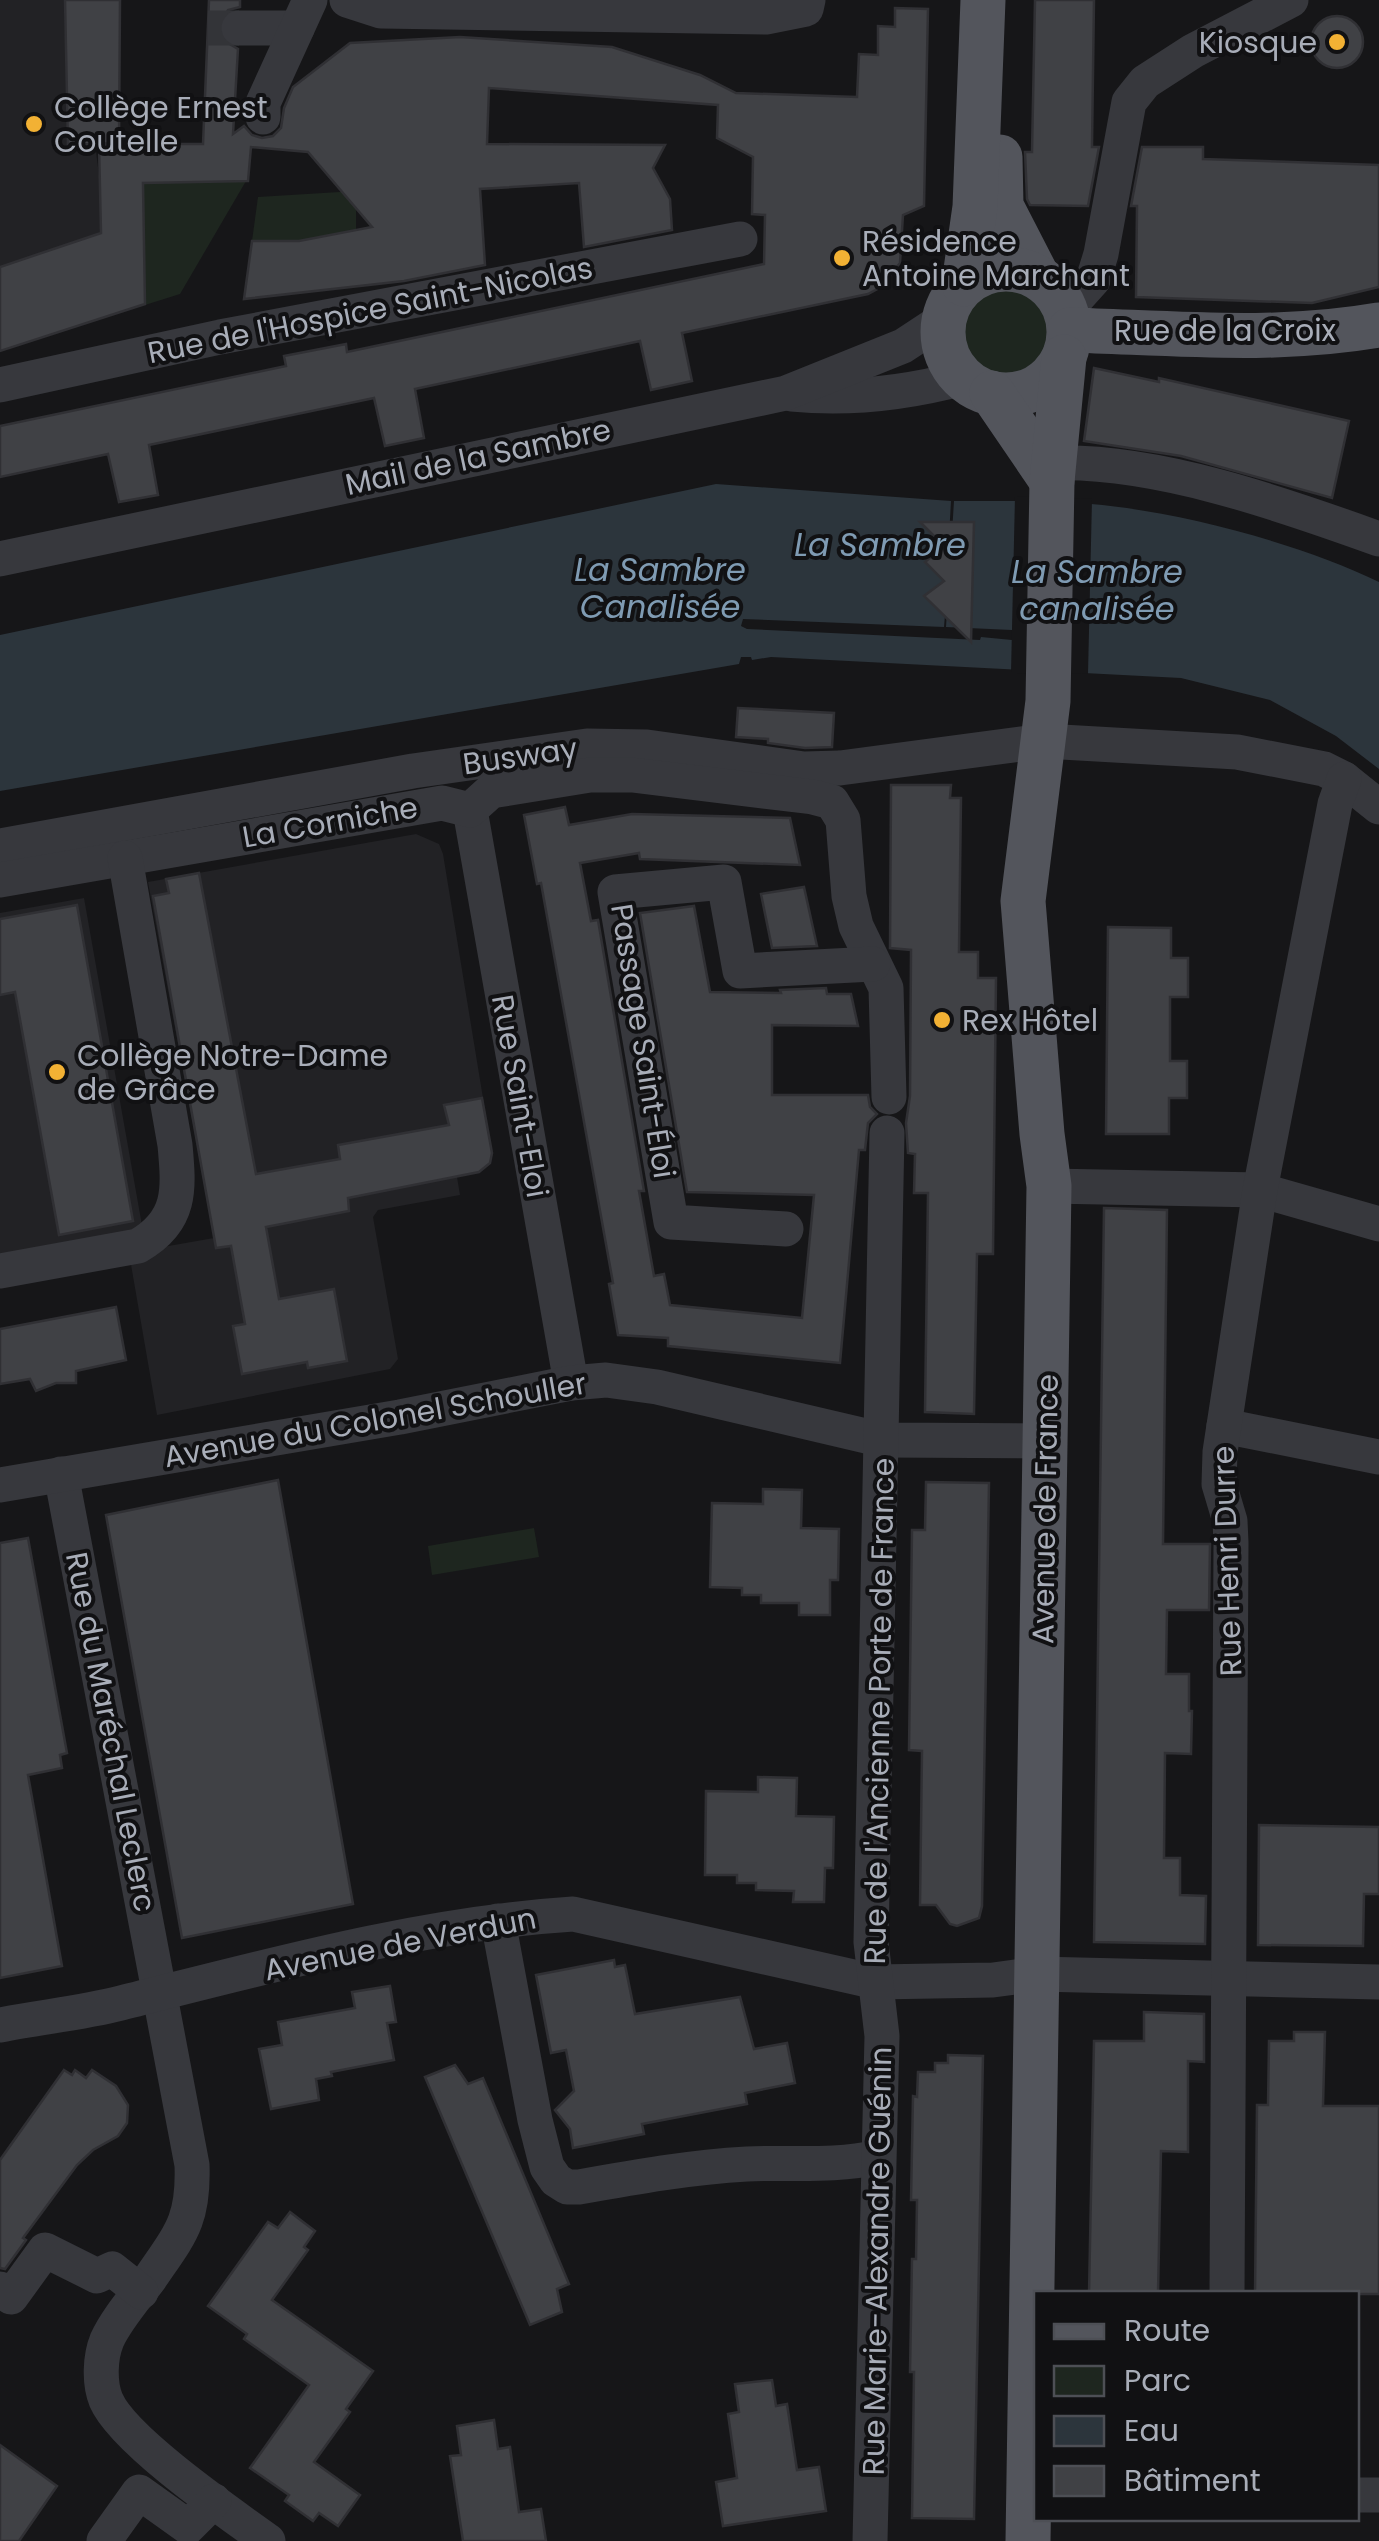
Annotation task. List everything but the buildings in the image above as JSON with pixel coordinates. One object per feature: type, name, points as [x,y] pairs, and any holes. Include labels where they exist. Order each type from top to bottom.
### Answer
[{"type":"main road","points":[[983,0],[975,207],[943,341],[950,362],[978,386],[1053,478]]},
{"type":"main road","points":[[978,386],[1014,394],[1035,388],[1052,375],[1067,332],[1059,296],[1037,276],[1001,206],[994,0]]},
{"type":"main road","points":[[954,302],[980,274],[1018,269],[1037,276]]},
{"type":"main road","name":"Rue de la Croix","points":[[1067,332],[1272,336],[1332,333],[1379,324]]},
{"type":"main road","name":"Avenue de France","points":[[1028,2541],[1049,1186],[1022,900],[1044,741],[1053,478],[1067,332]]},
{"type":"street","points":[[347,0],[381,11],[766,17],[807,4]]},
{"type":"street","points":[[1067,332],[1092,280],[1106,233],[1129,102],[1145,82],[1192,51],[1291,0]]},
{"type":"street","points":[[239,28],[304,14]]},
{"type":"street","points":[[263,116],[263,104],[304,14]]},
{"type":"street","name":"Rue de l'Hospice Saint-Nicolas","points":[[0,385],[220,337],[740,239]]},
{"type":"street","name":"Mail de la Sambre","points":[[0,559],[786,393],[903,346],[954,302]]},
{"type":"street","points":[[786,393],[836,398],[978,386]]},
{"type":"street","points":[[1053,478],[1090,462],[1142,470],[1250,498],[1379,540]]},
{"type":"street","name":"Busway","points":[[0,846],[413,772],[588,746],[647,748],[804,770],[1044,741],[1237,752],[1324,769],[1379,807]]},
{"type":"street","points":[[470,810],[491,790],[590,775],[650,777],[798,794],[832,802],[843,820],[856,926],[886,988],[888,1097]]},
{"type":"street","name":"Rue Henri Durre","points":[[1227,2291],[1231,1544],[1230,1522],[1219,1484],[1224,1426],[1260,1190],[1335,804],[1344,780]]},
{"type":"street","name":"La Corniche","points":[[0,880],[442,803],[470,810]]},
{"type":"street","name":"Rue Saint-Eloi","points":[[470,810],[571,1382]]},
{"type":"street","points":[[0,1272],[138,1246],[154,1236],[170,1216],[179,1190],[175,1145],[125,858]]},
{"type":"street","name":"Passage Saint-Éloi","points":[[786,1229],[671,1222],[616,892],[724,882],[740,970],[873,964]]},
{"type":"street","name":"Rue de l'Ancienne Porte de France","points":[[876,1982],[871,1942],[887,1133]]},
{"type":"street","points":[[1049,1186],[1260,1190],[1379,1224]]},
{"type":"street","name":"Avenue du Colonel Schouller","points":[[0,1485],[400,1417],[571,1382],[606,1380],[657,1388],[882,1440],[1046,1441]]},
{"type":"street","points":[[1224,1426],[1379,1457]]},
{"type":"street","name":"Rue du Maréchal Leclerc","points":[[60,1474],[192,2165],[193,2190],[187,2222],[107,2340],[101,2385],[121,2424],[268,2541]]},
{"type":"street","name":"Avenue de Verdun","points":[[0,2025],[119,2004],[404,1936],[572,1914],[876,1982],[993,1980],[1037,1974],[1379,1982]]},
{"type":"street","points":[[498,1921],[535,2120],[547,2167],[556,2180],[580,2188],[712,2166],[845,2165],[878,2157]]},
{"type":"street","name":"Rue Marie-Alexandre Guénin","points":[[870,2541],[882,2036],[876,1982]]},
{"type":"street","points":[[0,2290],[12,2297],[46,2250],[98,2276],[112,2269],[140,2292]]},
{"type":"street","points":[[104,2541],[139,2492],[188,2527],[214,2501]]},
{"type":"shaded area","name":"Collège Ernest Coutelle","points":[[0,0],[64,0],[68,144],[95,144],[101,233],[0,267]]},
{"type":"shaded area","points":[[416,834],[439,844],[443,854],[492,1153],[490,1163],[479,1172],[457,1177],[460,1195],[378,1210],[373,1217],[398,1359],[390,1369],[157,1415],[129,1253],[214,1238],[148,882]]},
{"type":"shaded area","name":"Collège Notre-Dame de Grâce","points":[[84,898],[143,1231],[0,1254],[0,913]]},
{"type":"green space","points":[[246,181],[180,294],[145,305],[140,183]]},
{"type":"green space","points":[[356,191],[356,233],[301,241],[252,241],[258,197]]},
{"type":"green space","points":[[1004,289],[1034,302],[1047,332],[1034,362],[1004,375],[974,362],[961,332],[974,302]]},
{"type":"green space","points":[[534,1528],[539,1557],[432,1575],[428,1546]]},
{"type":"water","name":"La Sambre Canalisée","points":[[716,484],[951,501],[946,591],[931,591],[924,596],[930,602],[946,603],[944,627],[743,619],[741,626],[747,629],[1012,640],[1012,630],[946,627],[954,501],[1074,503],[1161,514],[1277,542],[1348,568],[1379,582],[1379,769],[1336,736],[1270,700],[1181,678],[741,657],[739,664],[0,791],[0,635]]},
{"type":"pier","points":[[1015,496],[1092,499],[1088,674],[1011,673]]},
{"type":"tunnel","points":[[208,28],[239,28]]},
{"type":"place","name":"Kiosque","points":[[1337,42]]},
{"type":"place","name":"Collège Ernest Coutelle","points":[[34,124]]},
{"type":"place","name":"Résidence Antoine Marchant","points":[[842,258]]},
{"type":"place","name":"Rex Hôtel","points":[[942,1020]]},
{"type":"place","name":"Collège Notre-Dame de Grâce","points":[[57,1072]]},
{"type":"water label","name":"La Sambre","points":[[880,544]]},
{"type":"water label","name":"La Sambre canalisée","points":[[1097,590]]}]
